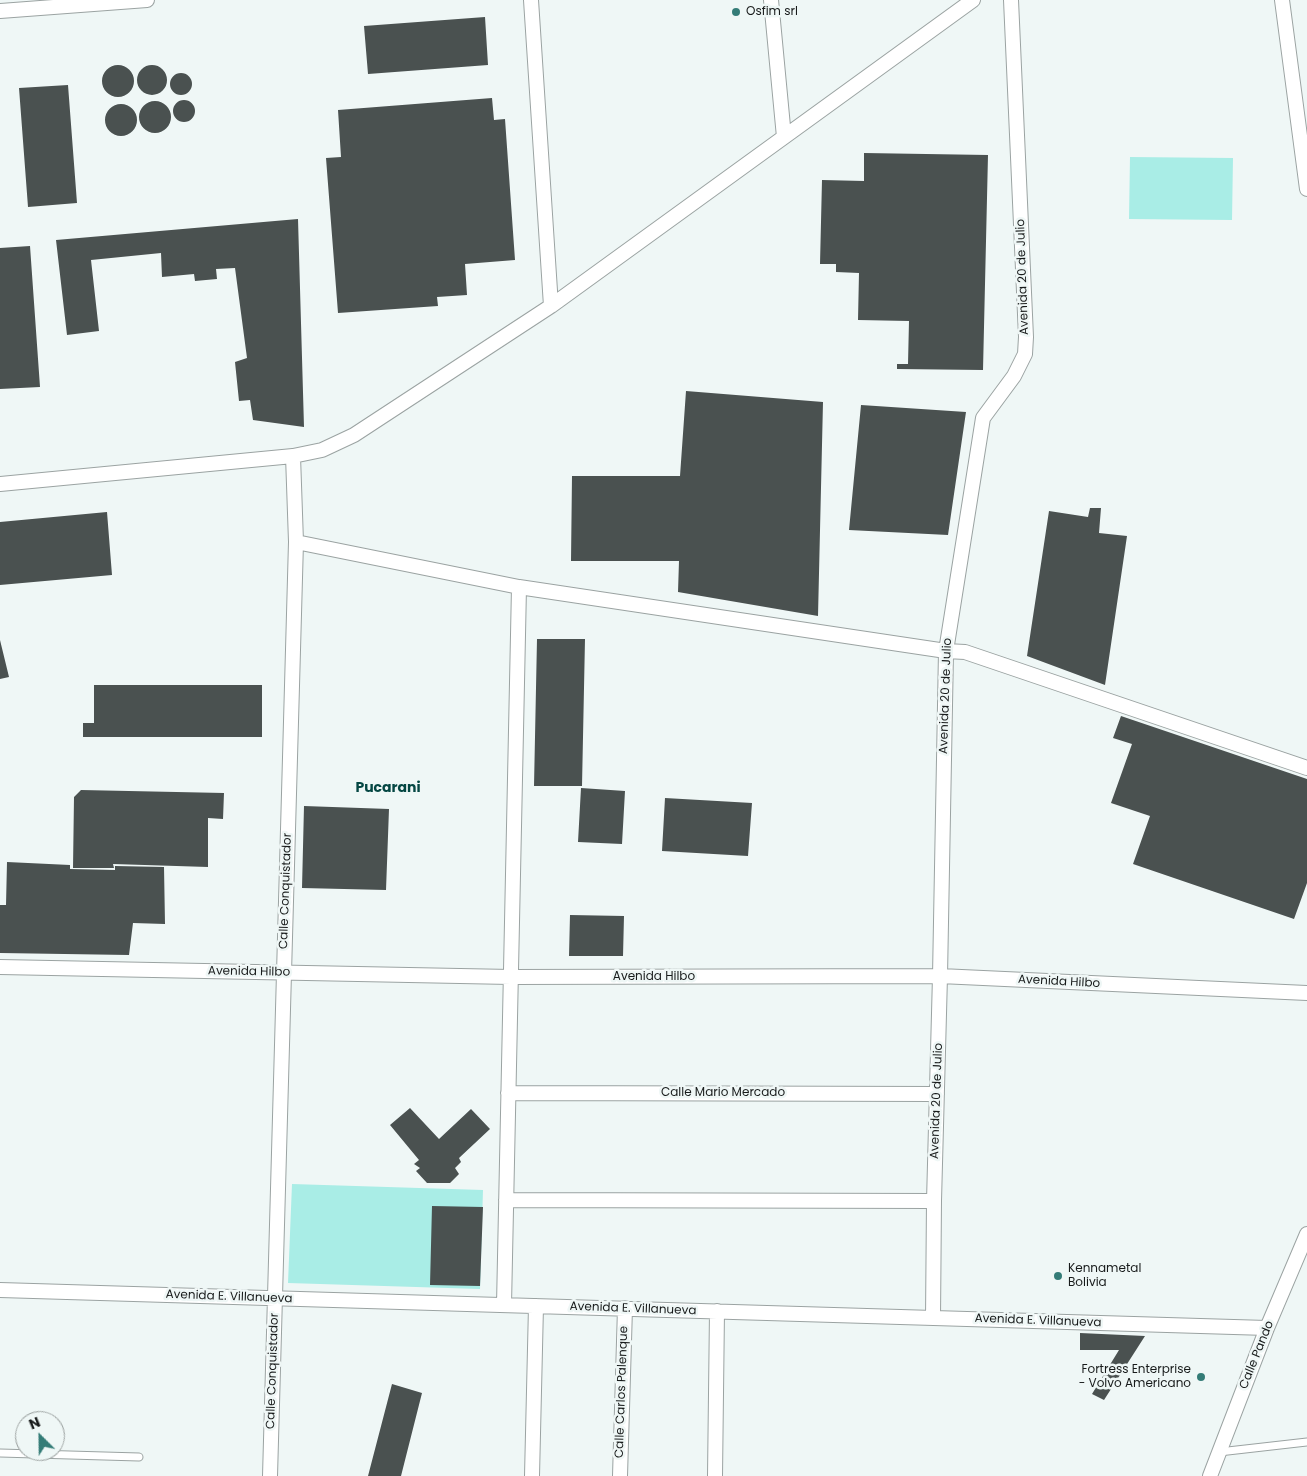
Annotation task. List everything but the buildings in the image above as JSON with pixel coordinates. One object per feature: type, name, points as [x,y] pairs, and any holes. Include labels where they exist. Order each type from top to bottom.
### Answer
[{"type":"street","points":[[0,11],[147,0]]},
{"type":"street","points":[[531,0],[551,306]]},
{"type":"street","points":[[771,0],[784,137]]},
{"type":"street","points":[[0,484],[293,456],[322,450],[354,435],[551,306],[973,0]]},
{"type":"street","name":"Avenida 20 de Julio","points":[[933,1318],[946,651],[983,418],[1014,376],[1025,354],[1026,337],[1011,0]]},
{"type":"street","points":[[1282,0],[1302,109],[1307,189]]},
{"type":"street","name":"Calle Conquistador","points":[[270,1476],[296,542],[293,456]]},
{"type":"street","points":[[296,542],[519,587],[946,651],[965,652],[1307,768]]},
{"type":"street","points":[[504,1305],[519,587]]},
{"type":"street","name":"Avenida Hilbo","points":[[0,967],[511,977],[940,976],[1307,993]]},
{"type":"street","name":"Calle Mario Mercado","points":[[508,1093],[937,1094]]},
{"type":"street","points":[[506,1200],[934,1201]]},
{"type":"street","name":"Calle Pando","points":[[1210,1476],[1267,1328],[1303,1255],[1307,1234]]},
{"type":"street","name":"Avenida E. Villanueva","points":[[0,1290],[1267,1328]]},
{"type":"street","points":[[532,1476],[536,1306]]},
{"type":"street","name":"Calle Carlos Palenque","points":[[620,1476],[624,1308]]},
{"type":"street","points":[[714,1476],[717,1311]]},
{"type":"lane","points":[[1219,1452],[1307,1442]]},
{"type":"lane","points":[[0,1454],[140,1457]]},
{"type":"shaded area","points":[[1130,157],[1233,158],[1232,220],[1129,219]]},
{"type":"shaded area","points":[[292,1184],[483,1190],[480,1289],[288,1283]]},
{"type":"place","name":"Osfim srl","points":[[736,12]]},
{"type":"place","name":"Kennametal Bolivia","points":[[1058,1276]]},
{"type":"place","name":"Fortress Enterprise - Volvo Americano","points":[[1201,1377]]},
{"type":"district","name":"Pucarani","points":[[388,788]]}]
